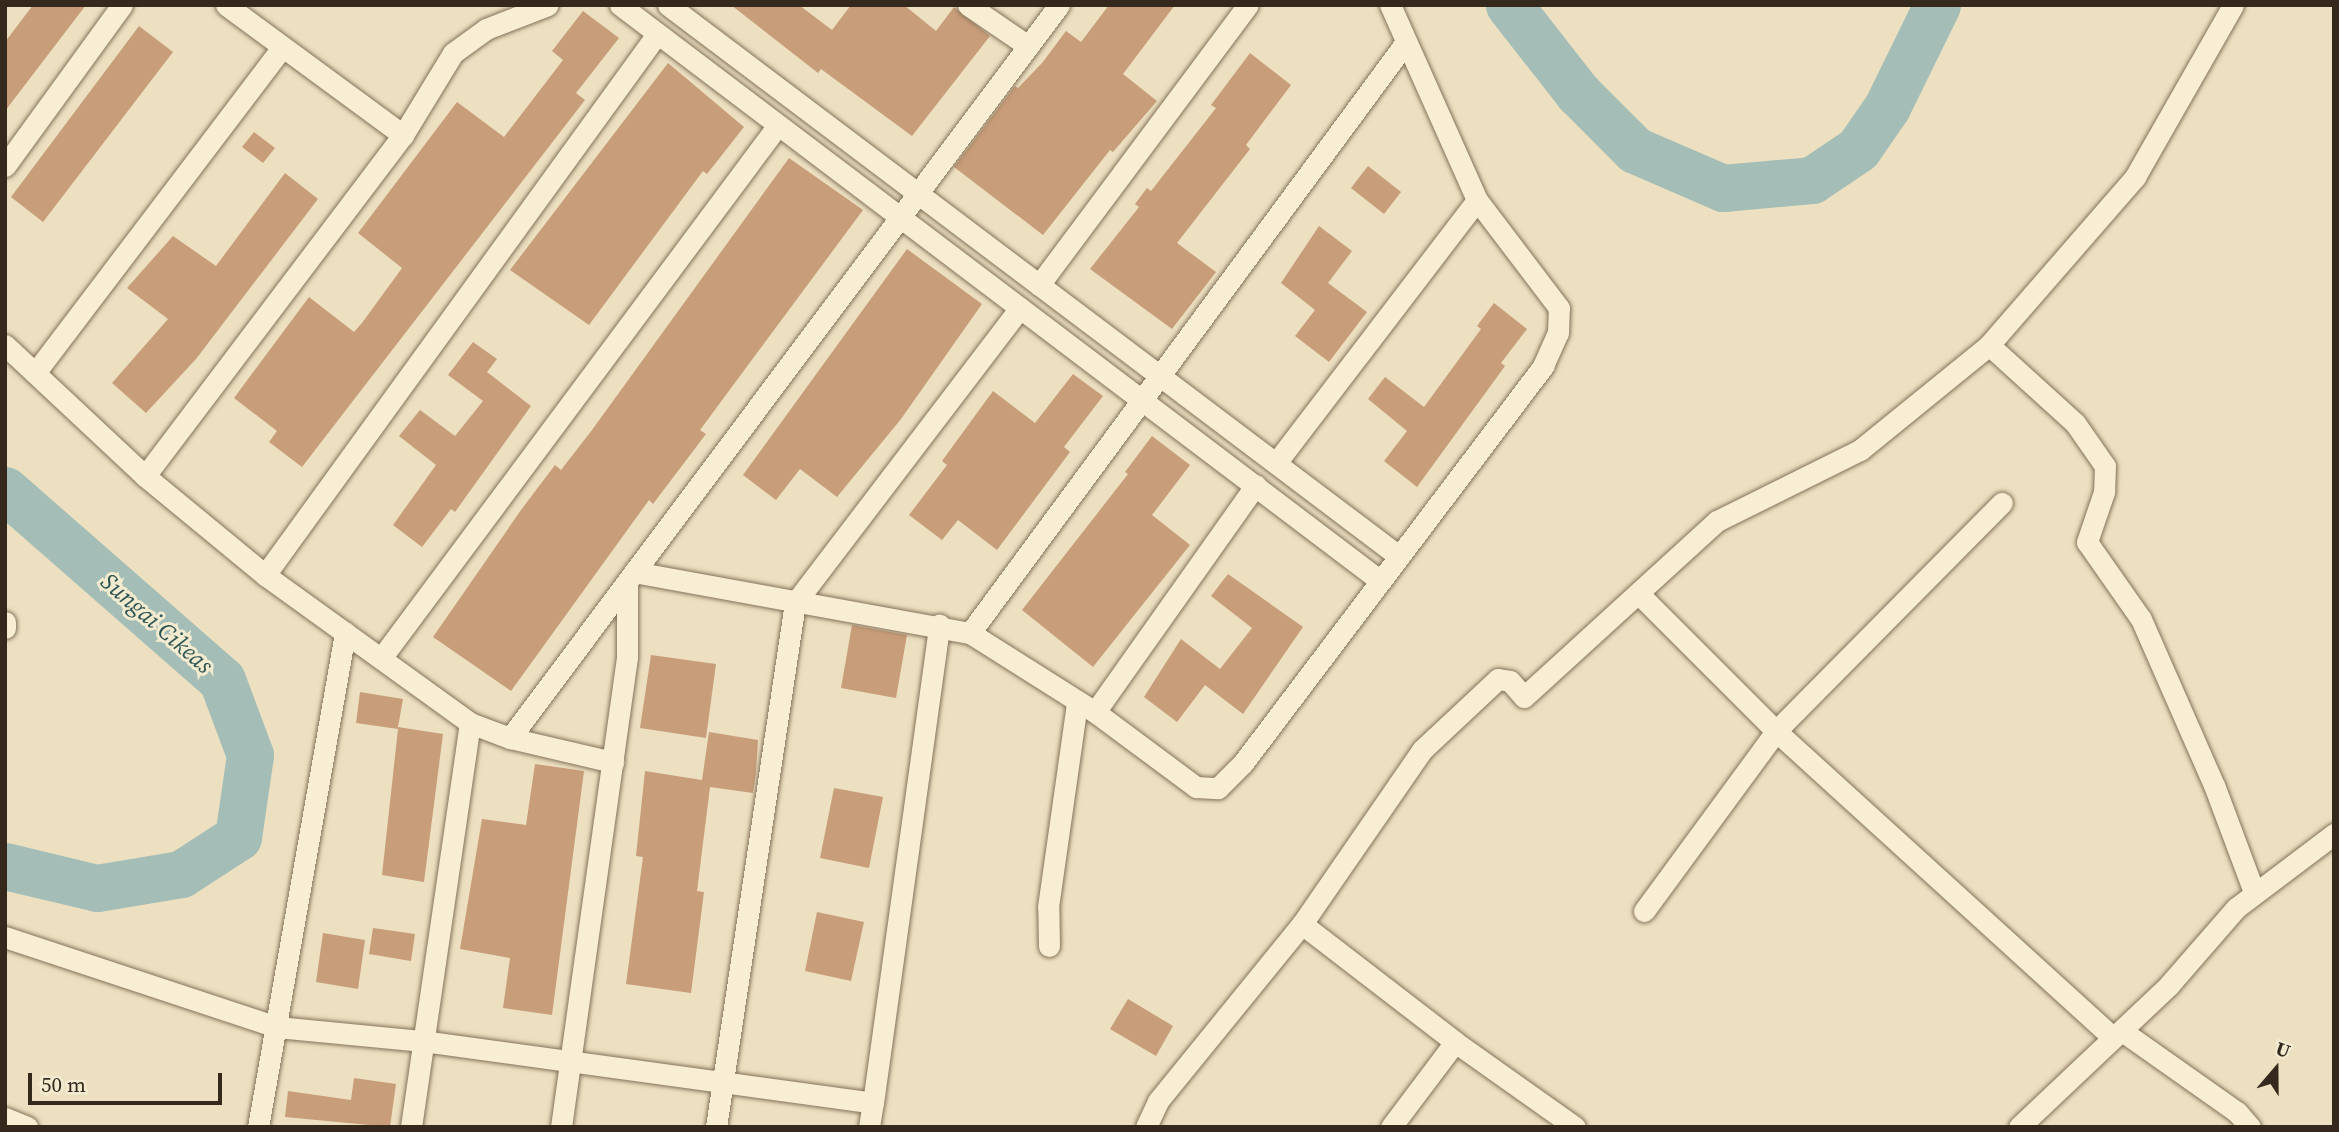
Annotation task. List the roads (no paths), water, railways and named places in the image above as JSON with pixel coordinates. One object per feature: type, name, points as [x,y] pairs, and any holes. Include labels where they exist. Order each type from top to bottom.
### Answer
[{"type":"street","points":[[5,166],[122,5]]},
{"type":"street","points":[[226,5],[403,135]]},
{"type":"street","points":[[145,476],[403,135],[453,52],[486,29],[548,5]]},
{"type":"street","points":[[620,5],[1378,579]]},
{"type":"street","points":[[668,5],[1396,554]]},
{"type":"street","points":[[968,5],[1028,46]]},
{"type":"street","points":[[510,738],[920,195],[1059,5]]},
{"type":"street","points":[[1039,285],[1248,5]]},
{"type":"street","points":[[631,579],[939,625],[970,634],[1086,707],[1196,786],[1218,788],[1243,762],[1396,554],[1543,366],[1560,322],[1548,289],[1477,200],[1390,5]]},
{"type":"street","points":[[1146,1127],[1158,1101],[1199,1046],[1302,924],[1422,750],[1498,679],[1510,681],[1524,697],[1717,521],[1860,450],[1989,345],[2135,177],[2234,5]]},
{"type":"street","points":[[265,575],[657,34]]},
{"type":"street","points":[[970,634],[1406,42]]},
{"type":"street","points":[[36,373],[282,47]]},
{"type":"street","points":[[382,657],[778,125]]},
{"type":"street","points":[[1276,463],[1477,200]]},
{"type":"street","points":[[716,1127],[795,603],[1020,308]]},
{"type":"street","points":[[5,345],[145,476],[265,575],[470,723],[510,738],[613,762]]},
{"type":"street","points":[[1989,345],[2074,423],[2105,466],[2104,492],[2087,542],[2141,620],[2214,785],[2253,892]]},
{"type":"street","points":[[1049,946],[1048,908],[1086,707],[1256,485]]},
{"type":"street","points":[[1644,911],[1776,731],[2002,503]]},
{"type":"street","points":[[561,1127],[627,657],[631,579]]},
{"type":"street","points":[[1639,594],[1776,731],[2117,1034],[2227,1105],[2249,1127]]},
{"type":"street","points":[[5,622],[5,628]]},
{"type":"street","points":[[869,1127],[939,625]]},
{"type":"street","points":[[258,1127],[345,633]]},
{"type":"street","points":[[411,1127],[470,723]]},
{"type":"street","points":[[2019,1127],[2117,1034],[2253,892],[2334,834]]},
{"type":"street","points":[[1302,924],[1455,1042],[1575,1127]]},
{"type":"street","points":[[5,937],[277,1027],[423,1041],[873,1103]]},
{"type":"street","points":[[1391,1127],[1455,1042]]},
{"type":"street","points":[[5,1118],[27,1127]]},
{"type":"waterway","name":"Sungai Cikeas","points":[[1509,5],[1578,93],[1635,150],[1723,188],[1812,180],[1858,149],[1887,107],[1937,5]]},
{"type":"waterway","name":"Sungai Cikeas","points":[[5,490],[222,680],[250,755],[238,837],[181,874],[97,888],[5,866]]}]
